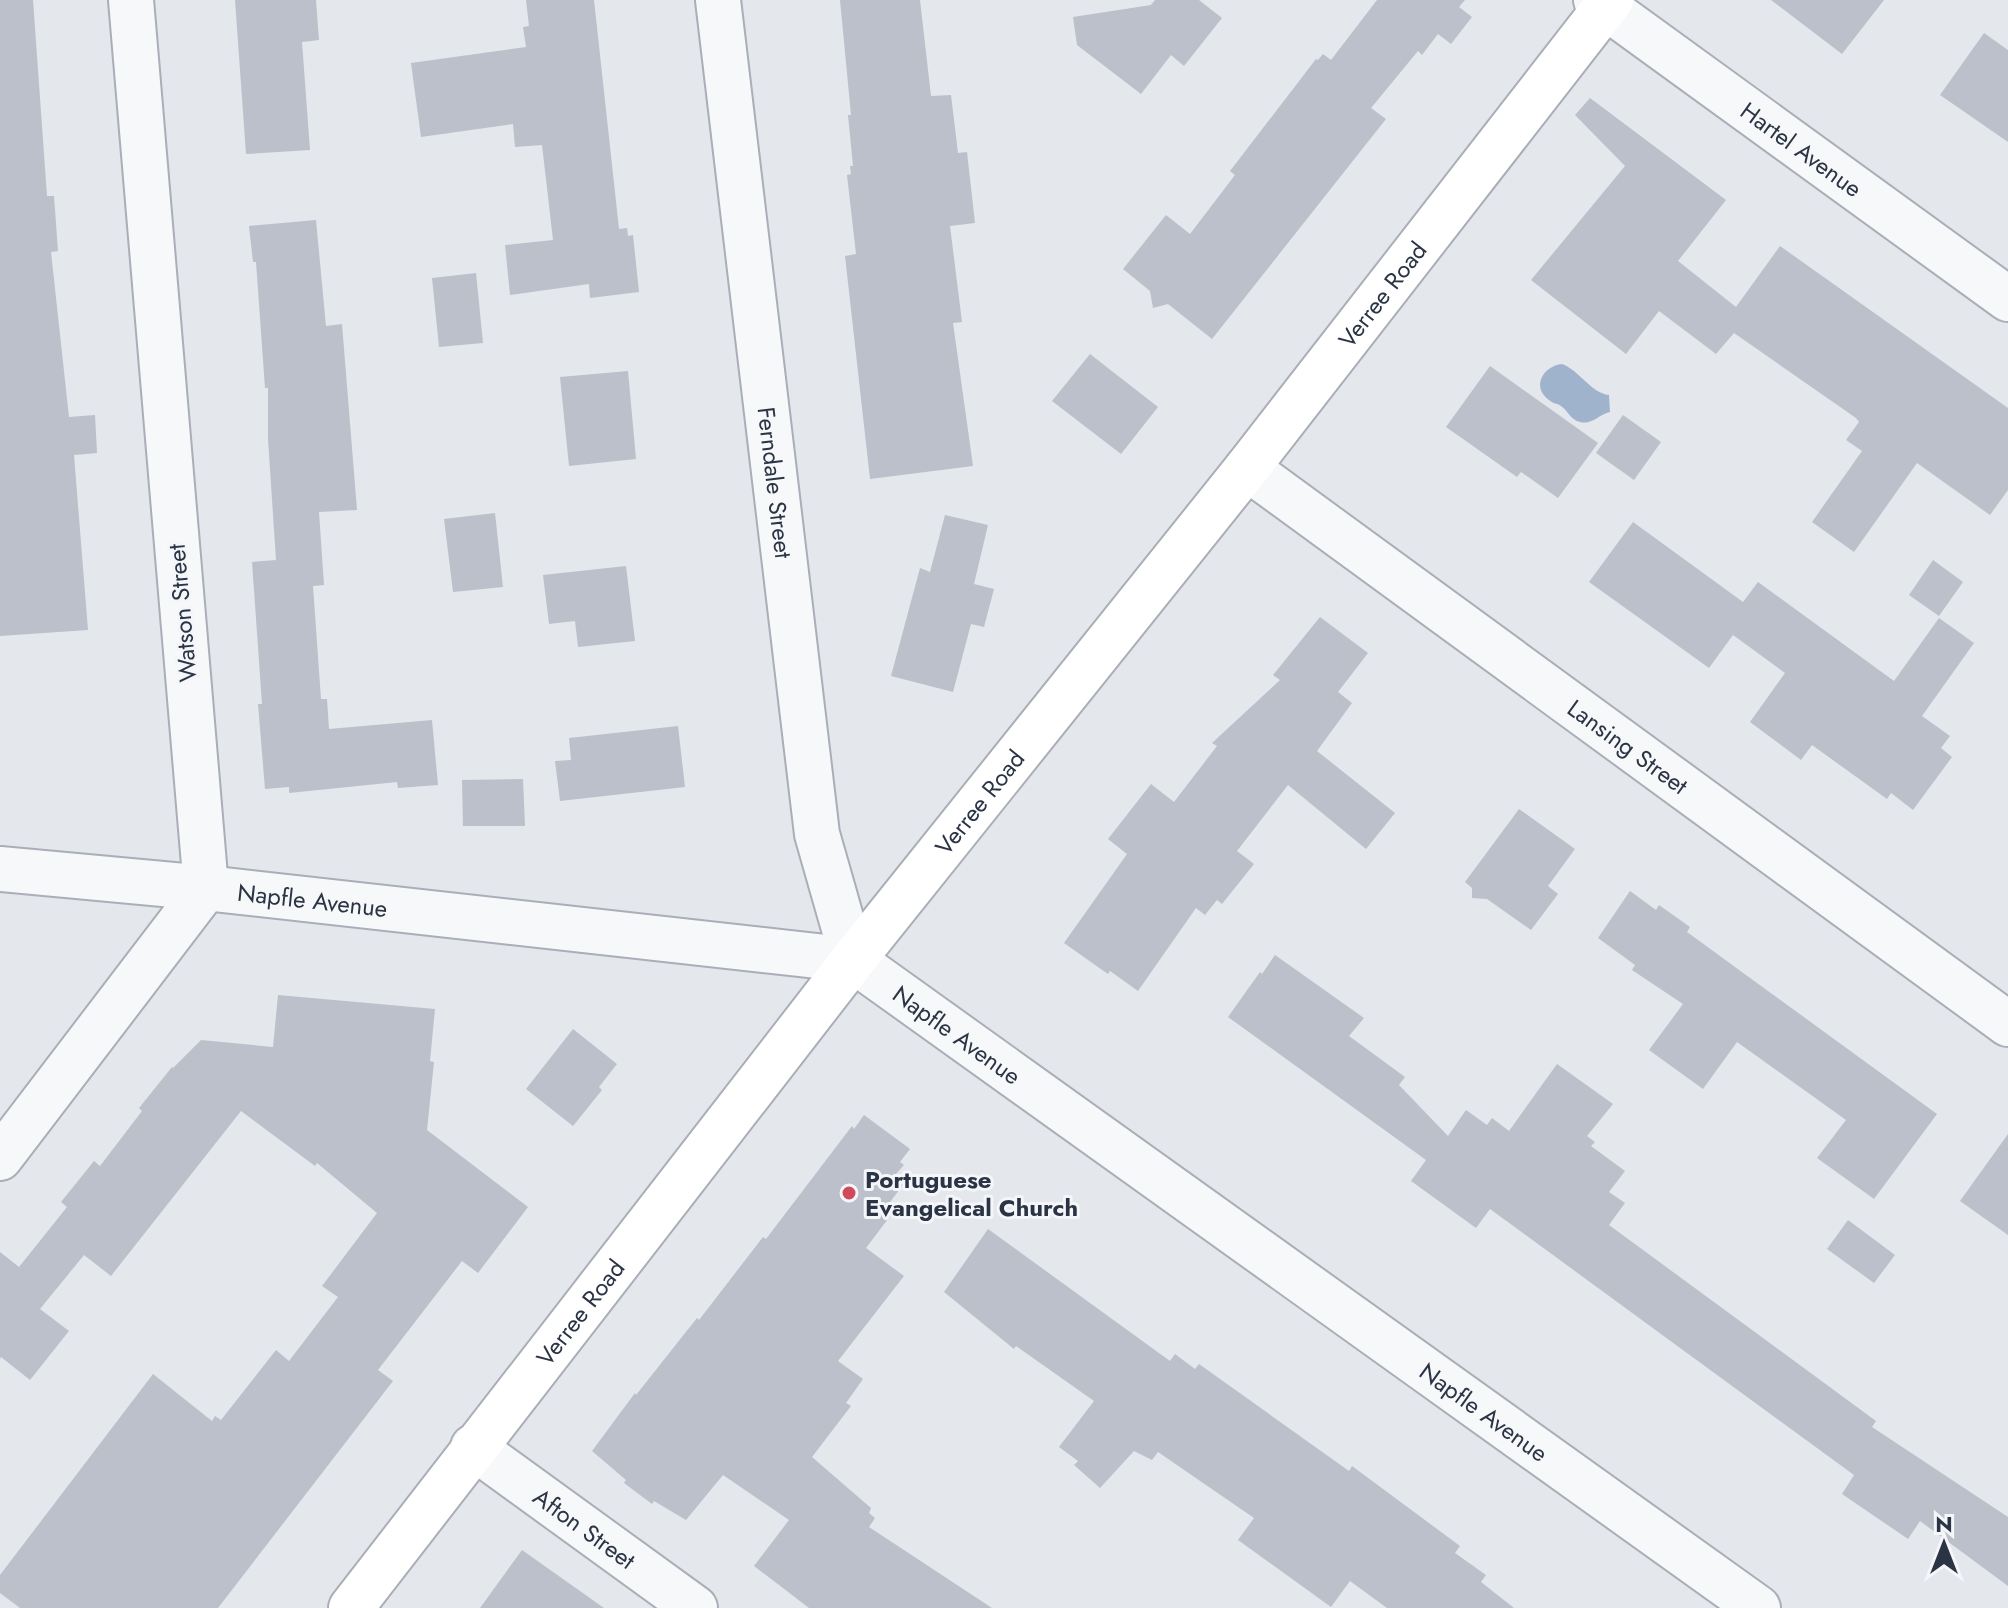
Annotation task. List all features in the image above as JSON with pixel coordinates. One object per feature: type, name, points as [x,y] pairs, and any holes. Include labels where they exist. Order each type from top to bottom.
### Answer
[{"type":"main road","name":"Verree Road","points":[[351,1608],[853,960],[1247,468],[1604,2]]},
{"type":"street","name":"Watson Street","points":[[131,0],[206,888]]},
{"type":"street","name":"Ferndale Street","points":[[718,0],[817,834],[853,960]]},
{"type":"street","name":"Hartel Avenue","points":[[1604,2],[2008,299]]},
{"type":"street","name":"Lansing Street","points":[[1247,468],[2008,1024]]},
{"type":"street","name":"Napfle Avenue","points":[[0,869],[206,888],[853,960],[1758,1608]]},
{"type":"street","points":[[0,1158],[206,888]]},
{"type":"street","name":"Afton Street","points":[[473,1447],[695,1608]]},
{"type":"water","points":[[1562,364],[1596,390],[1609,395],[1610,412],[1589,422],[1580,422],[1544,395],[1540,383],[1542,378],[1549,369]]},
{"type":"building","points":[[0,0],[33,0],[47,196],[54,196],[58,251],[51,252],[69,417],[95,415],[97,453],[74,455],[88,630],[0,636]]},
{"type":"building","points":[[235,0],[316,0],[319,40],[302,42],[310,150],[246,154]]},
{"type":"building","points":[[526,0],[594,0],[619,229],[627,228],[628,236],[633,235],[639,292],[590,298],[589,284],[510,295],[505,245],[553,240],[542,145],[515,147],[513,124],[421,137],[411,63],[526,47],[523,27],[529,26]]},
{"type":"building","points":[[840,0],[920,0],[931,96],[951,95],[958,153],[967,152],[975,223],[950,226],[962,322],[953,323],[973,466],[870,479],[845,256],[856,254],[847,175],[851,174],[850,166],[853,166],[848,115],[851,115]]},
{"type":"building","points":[[1155,0],[1199,0],[1222,18],[1184,66],[1171,55],[1141,94],[1077,45],[1073,17],[1151,5]]},
{"type":"building","points":[[1377,0],[1465,0],[1459,7],[1472,17],[1451,44],[1438,34],[1422,55],[1418,51],[1371,108],[1386,119],[1212,339],[1168,304],[1153,308],[1150,291],[1123,269],[1166,215],[1190,234],[1235,175],[1230,171],[1316,59],[1323,54],[1331,60]]},
{"type":"building","points":[[1771,0],[1884,0],[1842,54]]},
{"type":"building","points":[[1984,33],[2008,50],[2008,142],[1940,95]]},
{"type":"building","points":[[1590,98],[1726,200],[1678,261],[1736,307],[1780,246],[2008,408],[2008,490],[1990,515],[1917,463],[1854,552],[1812,522],[1862,451],[1846,440],[1859,422],[1856,418],[1734,333],[1716,354],[1659,311],[1626,354],[1531,280],[1625,166],[1575,115]]},
{"type":"building","points":[[316,220],[326,326],[342,324],[357,510],[319,512],[324,585],[313,586],[321,699],[327,699],[329,729],[432,720],[438,785],[398,788],[397,782],[289,793],[289,787],[265,789],[252,562],[276,560],[268,388],[265,388],[256,262],[253,262],[249,226]]},
{"type":"building","points":[[476,273],[483,343],[439,347],[432,278]]},
{"type":"building","points":[[1090,354],[1158,407],[1121,454],[1052,401]]},
{"type":"building","points":[[1490,366],[1598,443],[1558,498],[1521,472],[1517,477],[1446,427]]},
{"type":"building","points":[[628,371],[636,459],[569,466],[560,377]]},
{"type":"building","points":[[1623,415],[1661,442],[1634,480],[1596,453]]},
{"type":"building","points":[[495,513],[503,587],[453,592],[444,519]]},
{"type":"building","points":[[945,515],[988,525],[974,584],[994,589],[984,627],[971,624],[953,692],[891,676],[920,568],[930,572]]},
{"type":"building","points":[[1633,522],[1743,602],[1758,582],[1894,681],[1939,618],[1974,643],[1922,716],[1950,736],[1941,748],[1952,757],[1913,810],[1891,793],[1887,799],[1812,745],[1801,760],[1750,722],[1785,673],[1733,635],[1709,668],[1589,582]]},
{"type":"building","points":[[1933,560],[1963,582],[1939,616],[1909,595]]},
{"type":"building","points":[[626,566],[635,641],[578,647],[575,621],[549,624],[543,575]]},
{"type":"building","points":[[1320,617],[1368,653],[1338,692],[1352,703],[1317,751],[1395,813],[1366,849],[1288,785],[1237,851],[1254,864],[1222,904],[1217,900],[1205,915],[1196,908],[1138,991],[1064,943],[1127,854],[1108,839],[1151,784],[1174,802],[1217,746],[1212,743],[1280,680],[1273,675]]},
{"type":"building","points":[[678,726],[685,787],[560,801],[555,761],[571,760],[569,738]]},
{"type":"building","points":[[523,779],[525,826],[463,826],[462,780]]},
{"type":"building","points":[[1519,809],[1575,849],[1548,886],[1558,894],[1531,930],[1487,899],[1472,898],[1472,888],[1465,882]]},
{"type":"building","points":[[1630,891],[1656,910],[1659,905],[1690,927],[1687,932],[1937,1114],[1874,1199],[1817,1158],[1846,1120],[1737,1042],[1703,1089],[1649,1050],[1683,1004],[1632,970],[1635,965],[1598,938]]},
{"type":"building","points":[[1275,955],[1364,1018],[1349,1036],[1405,1077],[1399,1085],[1448,1136],[1466,1110],[1487,1125],[1492,1118],[1509,1131],[1557,1064],[1613,1104],[1587,1136],[1595,1142],[1591,1146],[1625,1171],[1609,1192],[1625,1203],[1609,1225],[1876,1421],[1872,1427],[2008,1517],[2008,1586],[1920,1521],[1908,1539],[1842,1494],[1854,1475],[1490,1209],[1476,1228],[1411,1181],[1426,1160],[1228,1017]]},
{"type":"building","points":[[278,995],[435,1009],[430,1061],[434,1062],[427,1130],[528,1207],[478,1273],[462,1261],[378,1370],[393,1381],[218,1608],[20,1608],[0,1593],[0,1575],[153,1374],[212,1421],[215,1416],[221,1420],[276,1350],[289,1361],[338,1297],[322,1286],[377,1213],[317,1163],[315,1166],[241,1111],[111,1276],[84,1255],[40,1309],[69,1331],[30,1380],[0,1359],[0,1252],[19,1267],[67,1207],[61,1202],[94,1161],[100,1166],[142,1111],[139,1108],[172,1067],[201,1040],[273,1047]]},
{"type":"building","points":[[573,1029],[617,1064],[599,1087],[602,1090],[573,1126],[526,1089]]},
{"type":"building","points":[[864,1115],[910,1149],[900,1162],[904,1165],[896,1174],[906,1181],[887,1206],[894,1211],[866,1248],[904,1276],[838,1361],[863,1379],[846,1403],[851,1406],[812,1457],[871,1508],[869,1513],[875,1518],[869,1527],[992,1608],[809,1608],[754,1566],[789,1520],[723,1475],[686,1520],[654,1501],[652,1504],[624,1483],[626,1480],[592,1451],[635,1393],[697,1318],[699,1320],[763,1237],[766,1239],[852,1126],[854,1129]]},
{"type":"building","points":[[2008,1134],[2008,1235],[1960,1201]]},
{"type":"building","points":[[1848,1220],[1895,1255],[1874,1283],[1827,1249]]},
{"type":"building","points":[[988,1229],[1170,1361],[1175,1354],[1195,1369],[1199,1364],[1349,1471],[1352,1466],[1460,1546],[1455,1553],[1486,1575],[1481,1582],[1514,1608],[1387,1608],[1350,1581],[1331,1607],[1238,1540],[1254,1518],[1158,1452],[1152,1460],[1134,1451],[1100,1488],[1074,1465],[1078,1461],[1059,1447],[1094,1401],[1016,1346],[1014,1349],[944,1292]]},
{"type":"building","points":[[522,1550],[604,1608],[480,1608]]},
{"type":"place","name":"Portuguese Evangelical Church","points":[[849,1193]]}]
